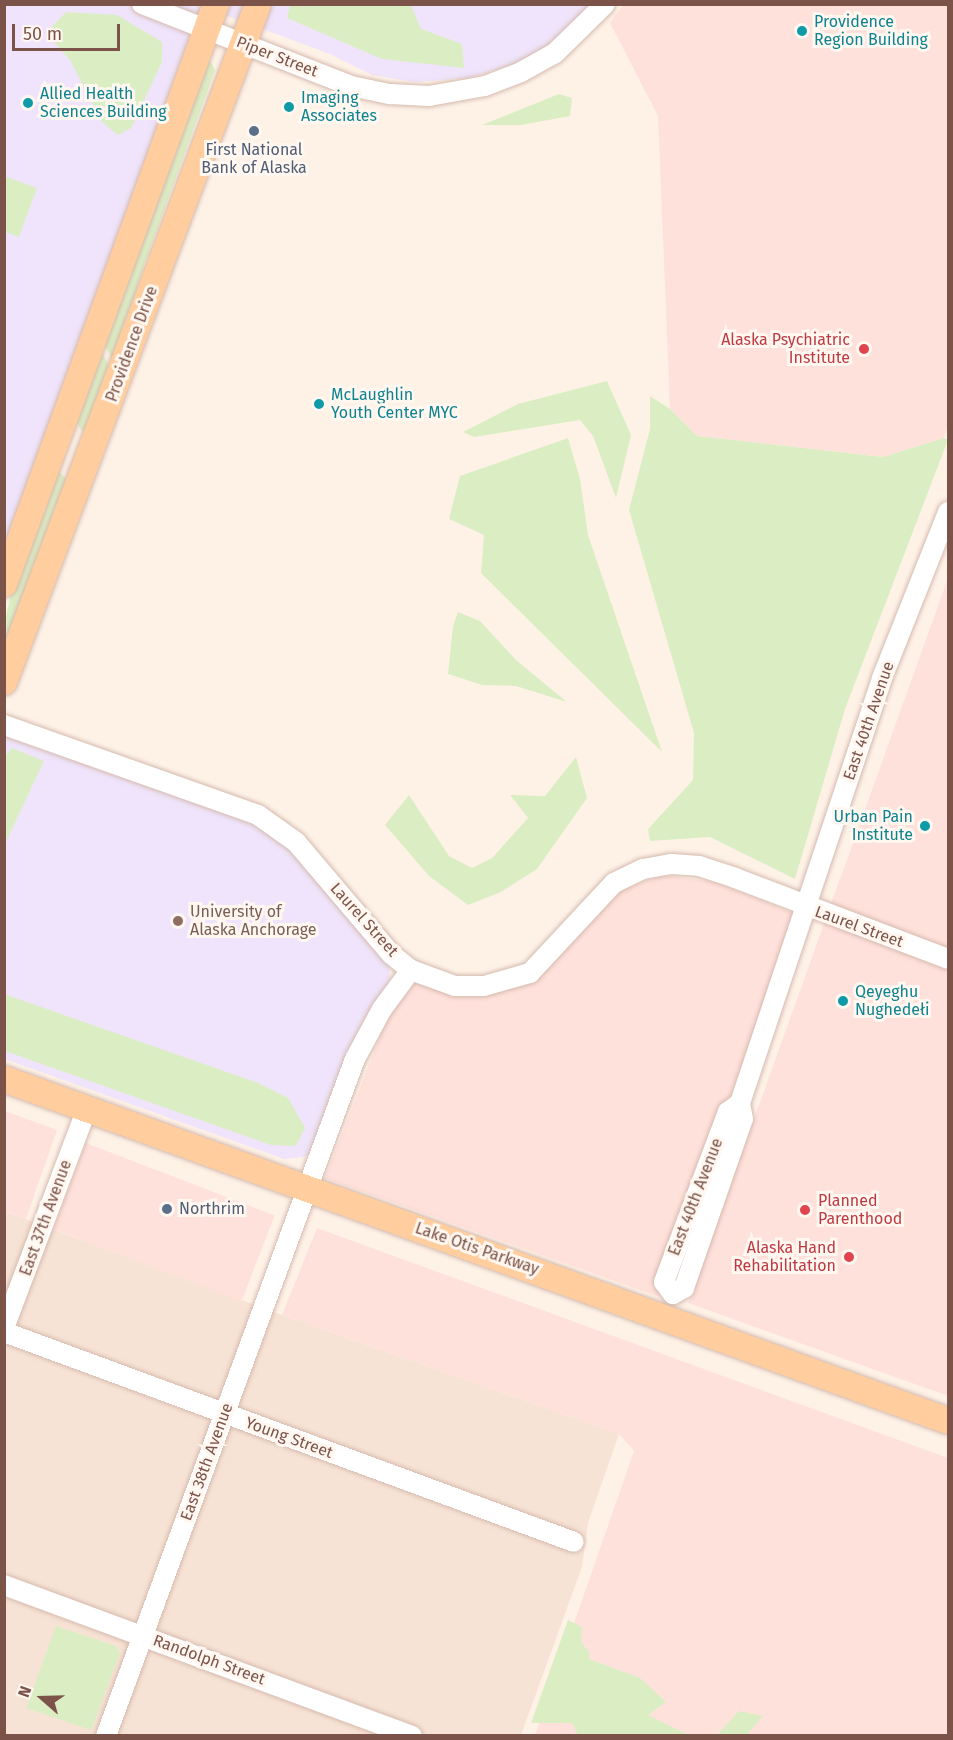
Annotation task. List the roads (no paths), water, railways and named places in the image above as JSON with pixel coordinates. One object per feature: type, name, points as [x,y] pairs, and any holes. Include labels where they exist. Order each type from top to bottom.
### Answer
[{"type":"main road","points":[[4,584],[216,4]]},
{"type":"main road","name":"Providence Drive","points":[[4,682],[90,458],[258,4]]},
{"type":"main road","points":[[54,446],[90,458]]},
{"type":"main road","name":"Lake Otis Parkway","points":[[4,1079],[309,1188],[670,1306],[948,1421]]},
{"type":"street","name":"Piper Street","points":[[142,4],[351,86],[390,94],[445,94],[485,86],[554,54],[605,4]]},
{"type":"street","name":"East 40th Avenue","points":[[670,1306],[684,1288],[743,1119],[740,1103],[882,678],[948,512]]},
{"type":"street","name":"Laurel Street","points":[[4,725],[258,815],[296,842],[392,954],[411,970],[455,986],[484,986],[530,973],[614,883],[643,869],[672,864],[699,866],[948,959]]},
{"type":"street","name":"East 38th Avenue","points":[[106,1736],[355,1059],[382,1009],[411,970]]},
{"type":"street","name":"East 37th Avenue","points":[[4,1330],[87,1108]]},
{"type":"street","name":"Young Street","points":[[4,1330],[224,1414],[574,1542]]},
{"type":"street","name":"Randolph Street","points":[[4,1585],[143,1635],[361,1727],[412,1736]]},
{"type":"place","name":"Providence Region Building","points":[[802,31]]},
{"type":"place","name":"Allied Health Sciences Building","points":[[28,103]]},
{"type":"place","name":"Imaging Associates","points":[[289,107]]},
{"type":"place","name":"First National Bank of Alaska","points":[[254,131]]},
{"type":"place","name":"Alaska Psychiatric Institute","points":[[864,349]]},
{"type":"place","name":"McLaughlin Youth Center MYC","points":[[319,404]]},
{"type":"place","name":"Urban Pain Institute","points":[[925,826]]},
{"type":"place","name":"University of Alaska Anchorage","points":[[178,921]]},
{"type":"place","name":"Qeyeghu Nughedełi","points":[[843,1001]]},
{"type":"place","name":"Northrim","points":[[167,1209]]},
{"type":"place","name":"Planned Parenthood","points":[[805,1210]]},
{"type":"place","name":"Alaska Hand Rehabilitation","points":[[849,1257]]}]
